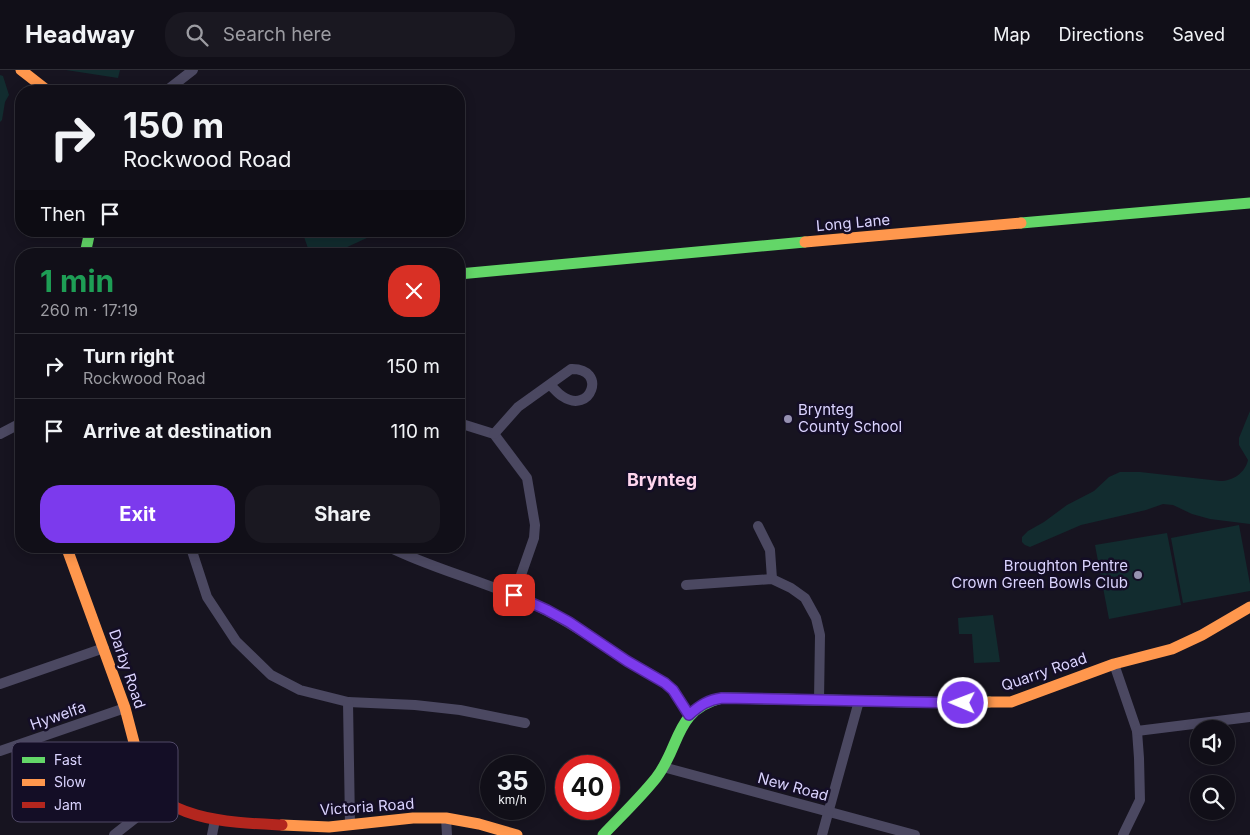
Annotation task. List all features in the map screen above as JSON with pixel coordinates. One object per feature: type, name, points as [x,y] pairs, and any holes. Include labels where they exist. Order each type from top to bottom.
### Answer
[{"type":"street","points":[[21,70],[40,85]]},
{"type":"street","points":[[174,85],[193,70]]},
{"type":"street","name":"Long Lane","points":[[465,273],[1250,204]]},
{"type":"street","points":[[494,434],[518,407],[550,385]]},
{"type":"street","points":[[465,425],[494,434],[526,478],[535,525],[534,538],[514,595]]},
{"type":"street","points":[[0,434],[15,427]]},
{"type":"street","points":[[758,526],[770,550],[772,579]]},
{"type":"street","name":"Darby Road","points":[[69,553],[125,708],[134,742]]},
{"type":"street","points":[[193,553],[207,597],[236,641],[271,675],[300,690],[348,702],[415,705],[451,709],[525,723]]},
{"type":"street","points":[[404,553],[514,595],[569,622],[627,661],[665,683],[673,690],[689,715]]},
{"type":"street","points":[[686,585],[772,579],[792,588],[805,598],[816,618],[820,635],[819,700]]},
{"type":"street","name":"Quarry Road","points":[[603,835],[643,793],[664,767],[689,715],[700,705],[712,700],[722,698],[963,703],[1011,702],[1114,664],[1172,649],[1202,635],[1250,607]]},
{"type":"street","points":[[0,684],[104,648]]},
{"type":"street","points":[[1114,664],[1137,731],[1140,800],[1123,835]]},
{"type":"street","points":[[822,835],[858,701]]},
{"type":"street","points":[[348,702],[350,824]]},
{"type":"street","name":"Hywelfa","points":[[26,742],[125,708]]},
{"type":"street","points":[[1137,731],[1250,717]]},
{"type":"street","name":"Hywelfa","points":[[0,751],[12,747]]},
{"type":"street","name":"New Road","points":[[664,767],[915,835]]},
{"type":"street","name":"Victoria Road","points":[[178,807],[215,820],[329,827],[413,818],[446,818],[479,824],[517,835]]},
{"type":"street","points":[[446,818],[446,835]]},
{"type":"street","points":[[212,835],[215,820]]},
{"type":"street","points":[[114,835],[131,822]]},
{"type":"green space","points":[[66,70],[120,70],[118,78]]},
{"type":"green space","points":[[0,75],[3,76],[9,95],[5,102],[0,122]]},
{"type":"green space","points":[[304,237],[369,237],[345,248],[308,248]]},
{"type":"green space","points":[[1250,411],[1250,524],[1210,519],[1192,514],[1173,505],[1163,504],[1146,510],[1081,525],[1030,547],[1022,542],[1022,537],[1028,531],[1067,505],[1094,491],[1109,477],[1120,472],[1140,472],[1220,481],[1234,478],[1244,469],[1248,460],[1239,445],[1239,438]]},
{"type":"green space","points":[[1239,525],[1250,591],[1183,603],[1171,538]]},
{"type":"green space","name":"Broughton Pentre Crown Green Bowls Club","points":[[1167,533],[1181,605],[1109,619],[1095,545]]},
{"type":"green space","points":[[993,615],[1000,662],[974,663],[972,634],[959,634],[958,618]]},
{"type":"traffic: fast","points":[[1021,223],[1250,203]]},
{"type":"traffic: fast","points":[[86,248],[89,237]]},
{"type":"traffic: fast","points":[[465,273],[805,242]]},
{"type":"traffic: fast","points":[[603,835],[656,778],[687,720],[695,711],[706,704],[722,698],[989,702]]},
{"type":"traffic: slow","points":[[21,70],[40,85]]},
{"type":"traffic: slow","points":[[805,242],[1021,223]]},
{"type":"traffic: slow","points":[[69,553],[125,708],[134,742]]},
{"type":"traffic: slow","points":[[989,702],[1011,702],[1114,664],[1172,649],[1202,635],[1250,607]]},
{"type":"traffic: slow","points":[[282,825],[329,827],[413,818],[446,818],[479,824],[517,835]]},
{"type":"traffic: jam","points":[[178,808],[201,816],[222,820],[282,825]]},
{"type":"place","name":"Brynteg County School","points":[[788,419]]},
{"type":"place","name":"Broughton Pentre Crown Green Bowls Club","points":[[1138,575]]},
{"type":"district","name":"Brynteg","points":[[662,480]]},
{"type":"route","points":[[514,595],[569,622],[627,661],[665,683],[673,690],[689,715],[700,705],[722,698],[963,703]]}]
